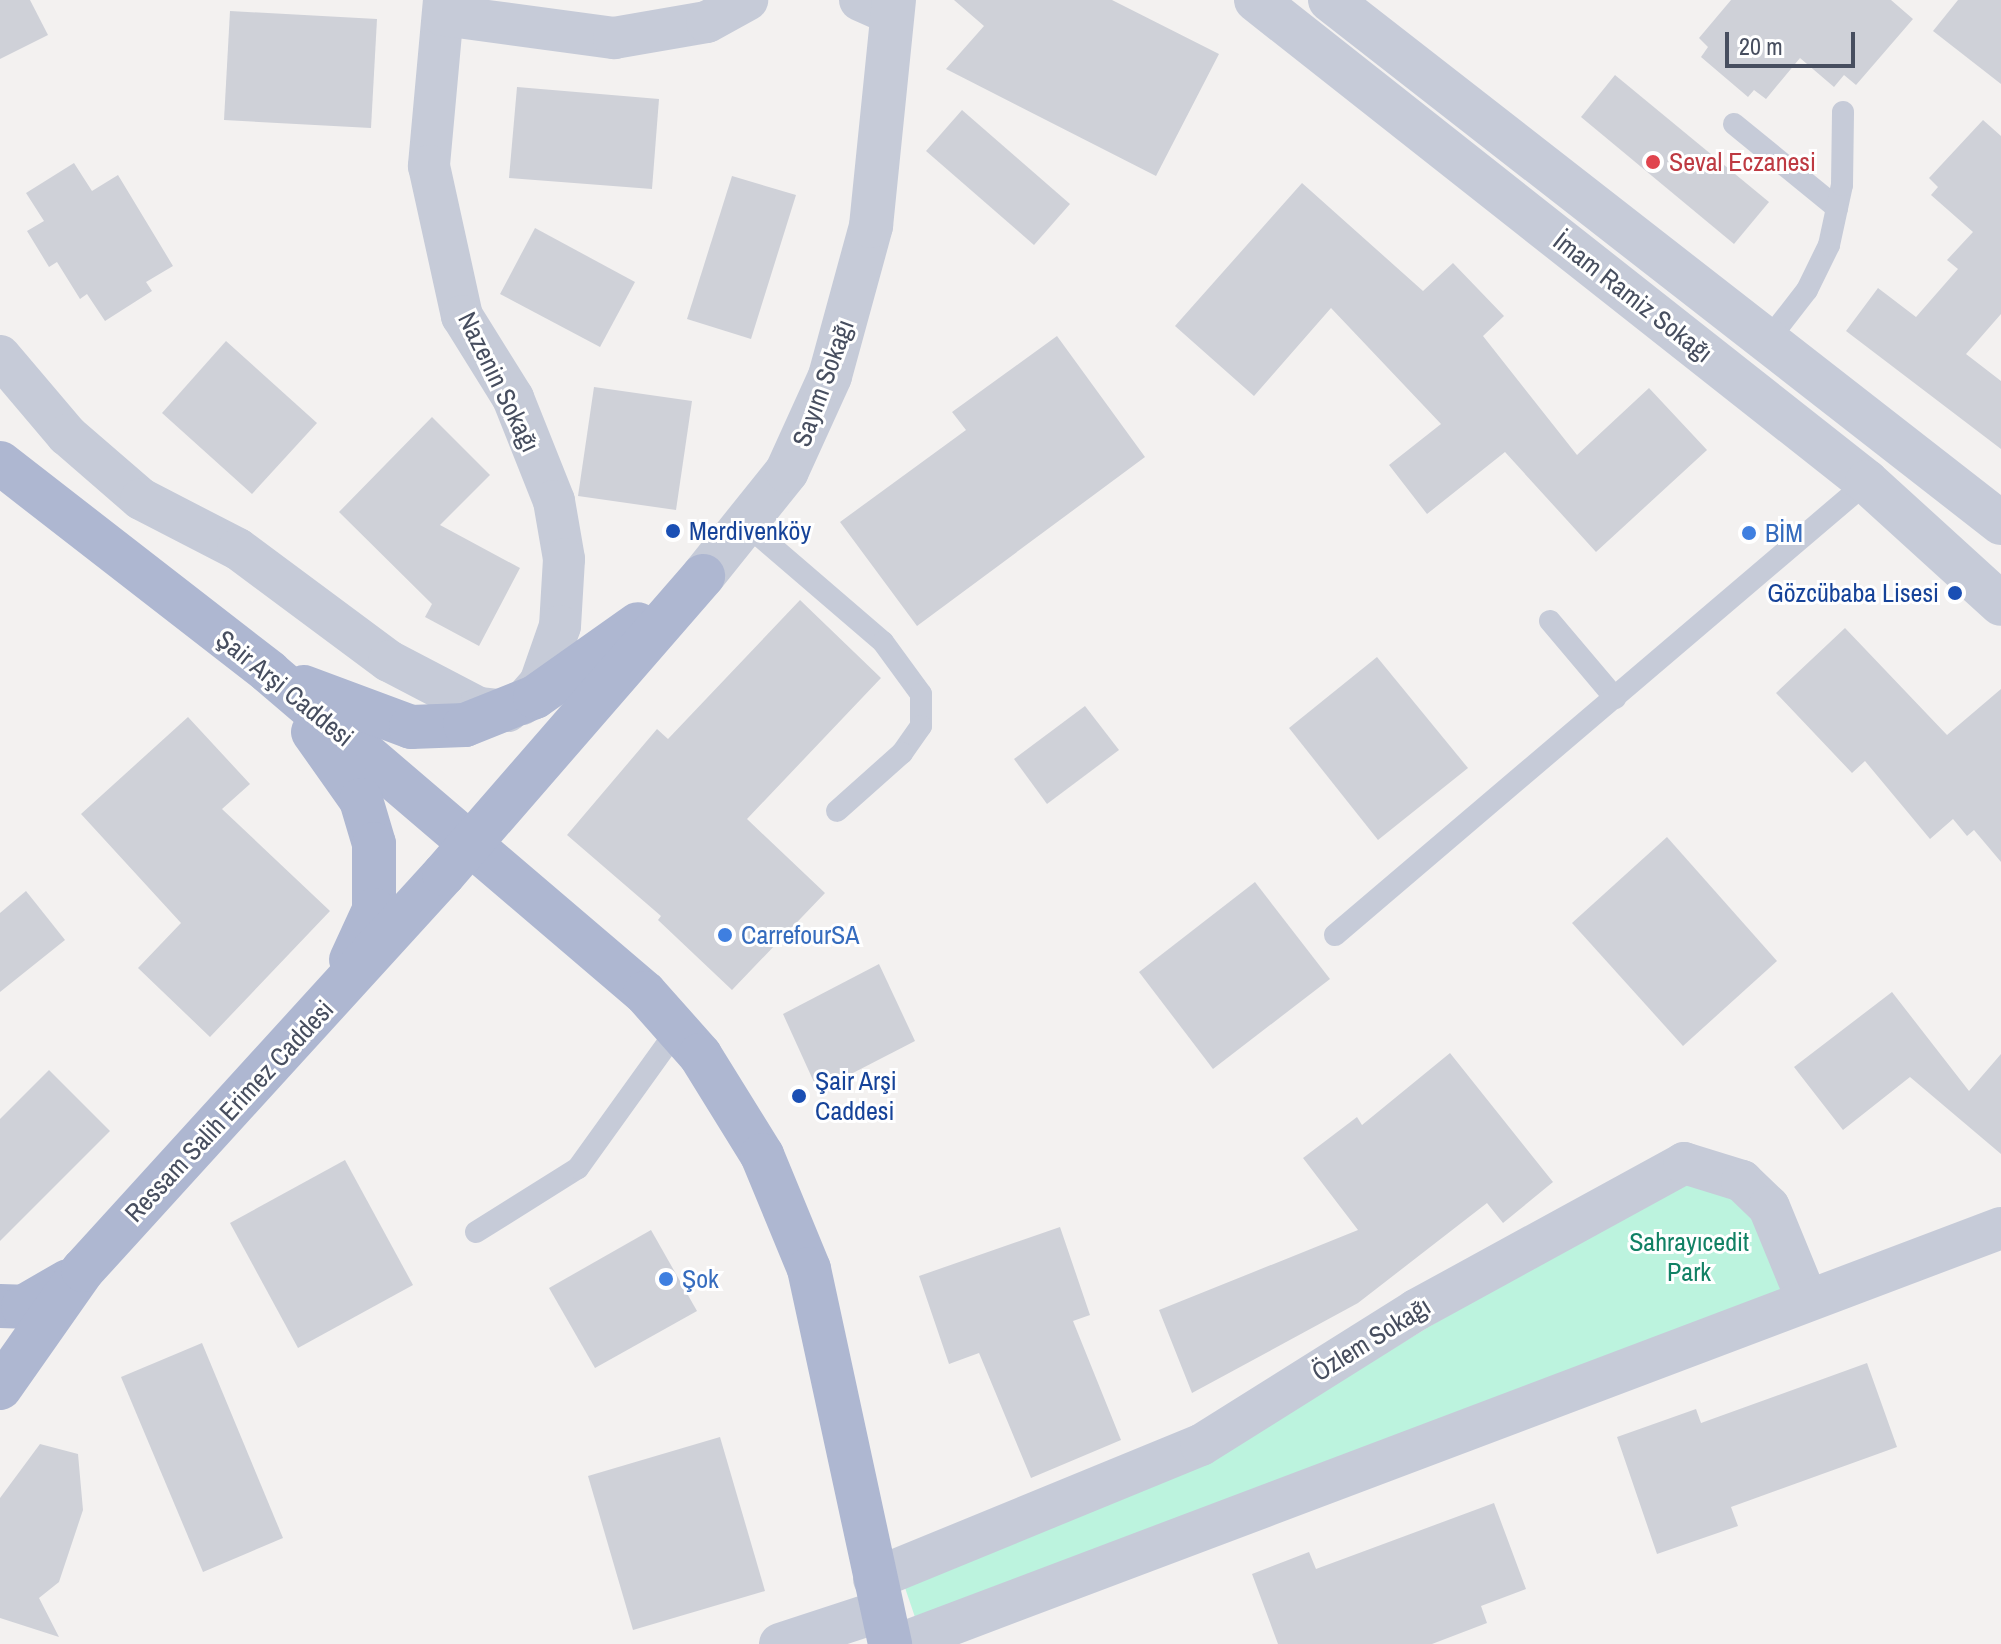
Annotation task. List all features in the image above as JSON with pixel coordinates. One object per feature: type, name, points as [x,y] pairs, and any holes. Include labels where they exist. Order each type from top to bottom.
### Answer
[{"type":"main road","name":"Şair Arşi Caddesi","points":[[0,463],[269,672],[645,993],[700,1055],[762,1155],[809,1269],[886,1619]]},
{"type":"main road","points":[[269,672],[411,727],[452,727],[515,708],[703,576]]},
{"type":"main road","name":"Sayım Sokağı","points":[[470,844],[703,576]]},
{"type":"main road","points":[[269,672],[355,790],[376,856],[376,898],[364,939],[299,1036]]},
{"type":"main road","name":"Ressam Salih Erimez Caddesi","points":[[0,1388],[83,1270],[299,1036],[470,844]]},
{"type":"main road","points":[[0,1306],[23,1307],[83,1270]]},
{"type":"street","points":[[443,8],[614,38],[707,22],[747,0]]},
{"type":"street","name":"İmam Ramiz Sokağı","points":[[1256,0],[1867,482],[2001,604]]},
{"type":"street","name":"İmam Ramiz Sokağı","points":[[1330,0],[1765,344],[2001,523]]},
{"type":"street","name":"Sayım Sokağı","points":[[703,576],[747,525],[807,435],[862,270],[873,210],[881,5]]},
{"type":"street","name":"Nazenin Sokağı","points":[[443,8],[429,166],[459,301],[513,398],[554,501],[563,550],[560,626],[540,683],[515,708]]},
{"type":"street","points":[[0,356],[67,435],[141,499],[238,549],[389,661],[479,708],[515,708]]},
{"type":"street","name":"Özlem Sokağı","points":[[886,1619],[1201,1445],[1416,1310],[1684,1163],[1742,1181],[1769,1207],[1806,1297]]},
{"type":"street","points":[[780,1644],[886,1619],[2001,1228]]},
{"type":"lane","points":[[1765,344],[1807,290],[1829,245],[1837,208],[1843,112]]},
{"type":"lane","points":[[1734,124],[1837,208]]},
{"type":"lane","points":[[1335,935],[1867,482]]},
{"type":"lane","points":[[747,525],[883,642],[921,694],[921,726],[902,753],[837,811]]},
{"type":"lane","points":[[1550,621],[1615,698]]},
{"type":"lane","points":[[476,1232],[578,1168],[677,1030]]},
{"type":"green space","name":"Sahrayıcedit Park","points":[[1683,1174],[1729,1191],[1755,1215],[1792,1296],[918,1626],[901,1576],[1201,1464]]},
{"type":"building","points":[[0,0],[30,0],[48,35],[0,59]]},
{"type":"building","points":[[954,0],[1112,0],[1219,54],[1156,176],[946,69],[984,26]]},
{"type":"building","points":[[1731,0],[1891,0],[1913,19],[1856,85],[1844,75],[1834,87],[1800,58],[1766,99],[1754,90],[1748,97],[1701,57],[1708,47],[1699,38]]},
{"type":"building","points":[[1958,0],[2001,0],[2001,84],[1933,31]]},
{"type":"building","points":[[230,11],[377,19],[371,128],[224,120]]},
{"type":"building","points":[[1615,75],[1769,202],[1734,244],[1581,117]]},
{"type":"building","points":[[517,87],[659,99],[652,189],[509,178]]},
{"type":"building","points":[[962,110],[1070,204],[1034,245],[926,151]]},
{"type":"building","points":[[1983,120],[2001,136],[2001,314],[1966,354],[2001,381],[2001,449],[1846,331],[1878,288],[1916,317],[1958,269],[1947,260],[1973,232],[1931,195],[1938,187],[1929,178]]},
{"type":"building","points":[[74,163],[92,191],[118,175],[173,266],[146,282],[152,291],[105,321],[87,294],[80,299],[57,262],[49,267],[27,231],[44,221],[26,193]]},
{"type":"building","points":[[732,176],[796,195],[751,339],[687,319]]},
{"type":"building","points":[[1302,183],[1423,291],[1453,263],[1504,316],[1483,336],[1577,455],[1649,388],[1707,450],[1596,552],[1505,452],[1427,514],[1389,465],[1441,424],[1331,308],[1254,396],[1175,326]]},
{"type":"building","points":[[535,228],[635,282],[600,347],[500,294]]},
{"type":"building","points":[[1057,336],[1145,457],[917,626],[840,522],[966,430],[952,412]]},
{"type":"building","points":[[226,341],[317,423],[252,494],[162,413]]},
{"type":"building","points":[[594,387],[692,401],[676,510],[578,496]]},
{"type":"building","points":[[432,417],[490,475],[440,525],[520,568],[479,646],[425,617],[432,604],[339,512]]},
{"type":"building","points":[[800,600],[881,678],[747,819],[825,893],[732,990],[658,920],[661,916],[567,835],[657,729],[668,739]]},
{"type":"building","points":[[1845,628],[1947,735],[2001,689],[2001,862],[1974,830],[1967,836],[1953,819],[1930,839],[1865,761],[1852,773],[1776,693]]},
{"type":"building","points":[[1377,657],[1468,768],[1378,840],[1289,728]]},
{"type":"building","points":[[1085,706],[1119,750],[1047,804],[1014,759]]},
{"type":"building","points":[[188,717],[250,784],[222,809],[330,911],[210,1037],[138,968],[181,923],[81,814]]},
{"type":"building","points":[[1667,837],[1777,961],[1683,1046],[1572,923]]},
{"type":"building","points":[[1255,882],[1330,979],[1213,1069],[1139,972]]},
{"type":"building","points":[[26,891],[65,940],[0,992],[0,913]]},
{"type":"building","points":[[879,964],[915,1041],[818,1091],[783,1014]]},
{"type":"building","points":[[1892,992],[1969,1091],[2001,1054],[2001,1154],[1910,1077],[1843,1130],[1794,1067]]},
{"type":"building","points":[[1450,1053],[1553,1182],[1503,1223],[1487,1203],[1358,1303],[1192,1393],[1159,1310],[1358,1230],[1303,1158],[1357,1117],[1362,1125]]},
{"type":"building","points":[[49,1070],[110,1131],[0,1241],[0,1119]]},
{"type":"building","points":[[345,1160],[413,1285],[298,1348],[230,1223]]},
{"type":"building","points":[[1060,1227],[1090,1315],[1073,1321],[1121,1440],[1031,1478],[979,1353],[949,1364],[919,1276]]},
{"type":"building","points":[[651,1230],[697,1311],[595,1368],[549,1288]]},
{"type":"building","points":[[202,1343],[283,1538],[203,1572],[121,1377]]},
{"type":"building","points":[[1867,1363],[1897,1447],[1731,1507],[1738,1526],[1657,1554],[1617,1437],[1696,1409],[1701,1423]]},
{"type":"building","points":[[720,1437],[765,1591],[633,1630],[588,1476]]},
{"type":"building","points":[[40,1444],[78,1454],[83,1510],[59,1582],[39,1598],[59,1637],[0,1618],[0,1498]]},
{"type":"building","points":[[1494,1503],[1526,1589],[1481,1606],[1487,1623],[1432,1644],[1278,1644],[1252,1574],[1309,1552],[1316,1569]]},
{"type":"place","name":"Seval Eczanesi","points":[[1653,162]]},
{"type":"place","name":"Merdivenköy","points":[[673,531]]},
{"type":"place","name":"BİM","points":[[1749,533]]},
{"type":"place","name":"Gözcübaba Lisesi","points":[[1955,593]]},
{"type":"place","name":"CarrefourSA","points":[[725,935]]},
{"type":"place","name":"Şair Arşi Caddesi","points":[[799,1096]]},
{"type":"place","name":"Şok","points":[[666,1279]]}]
